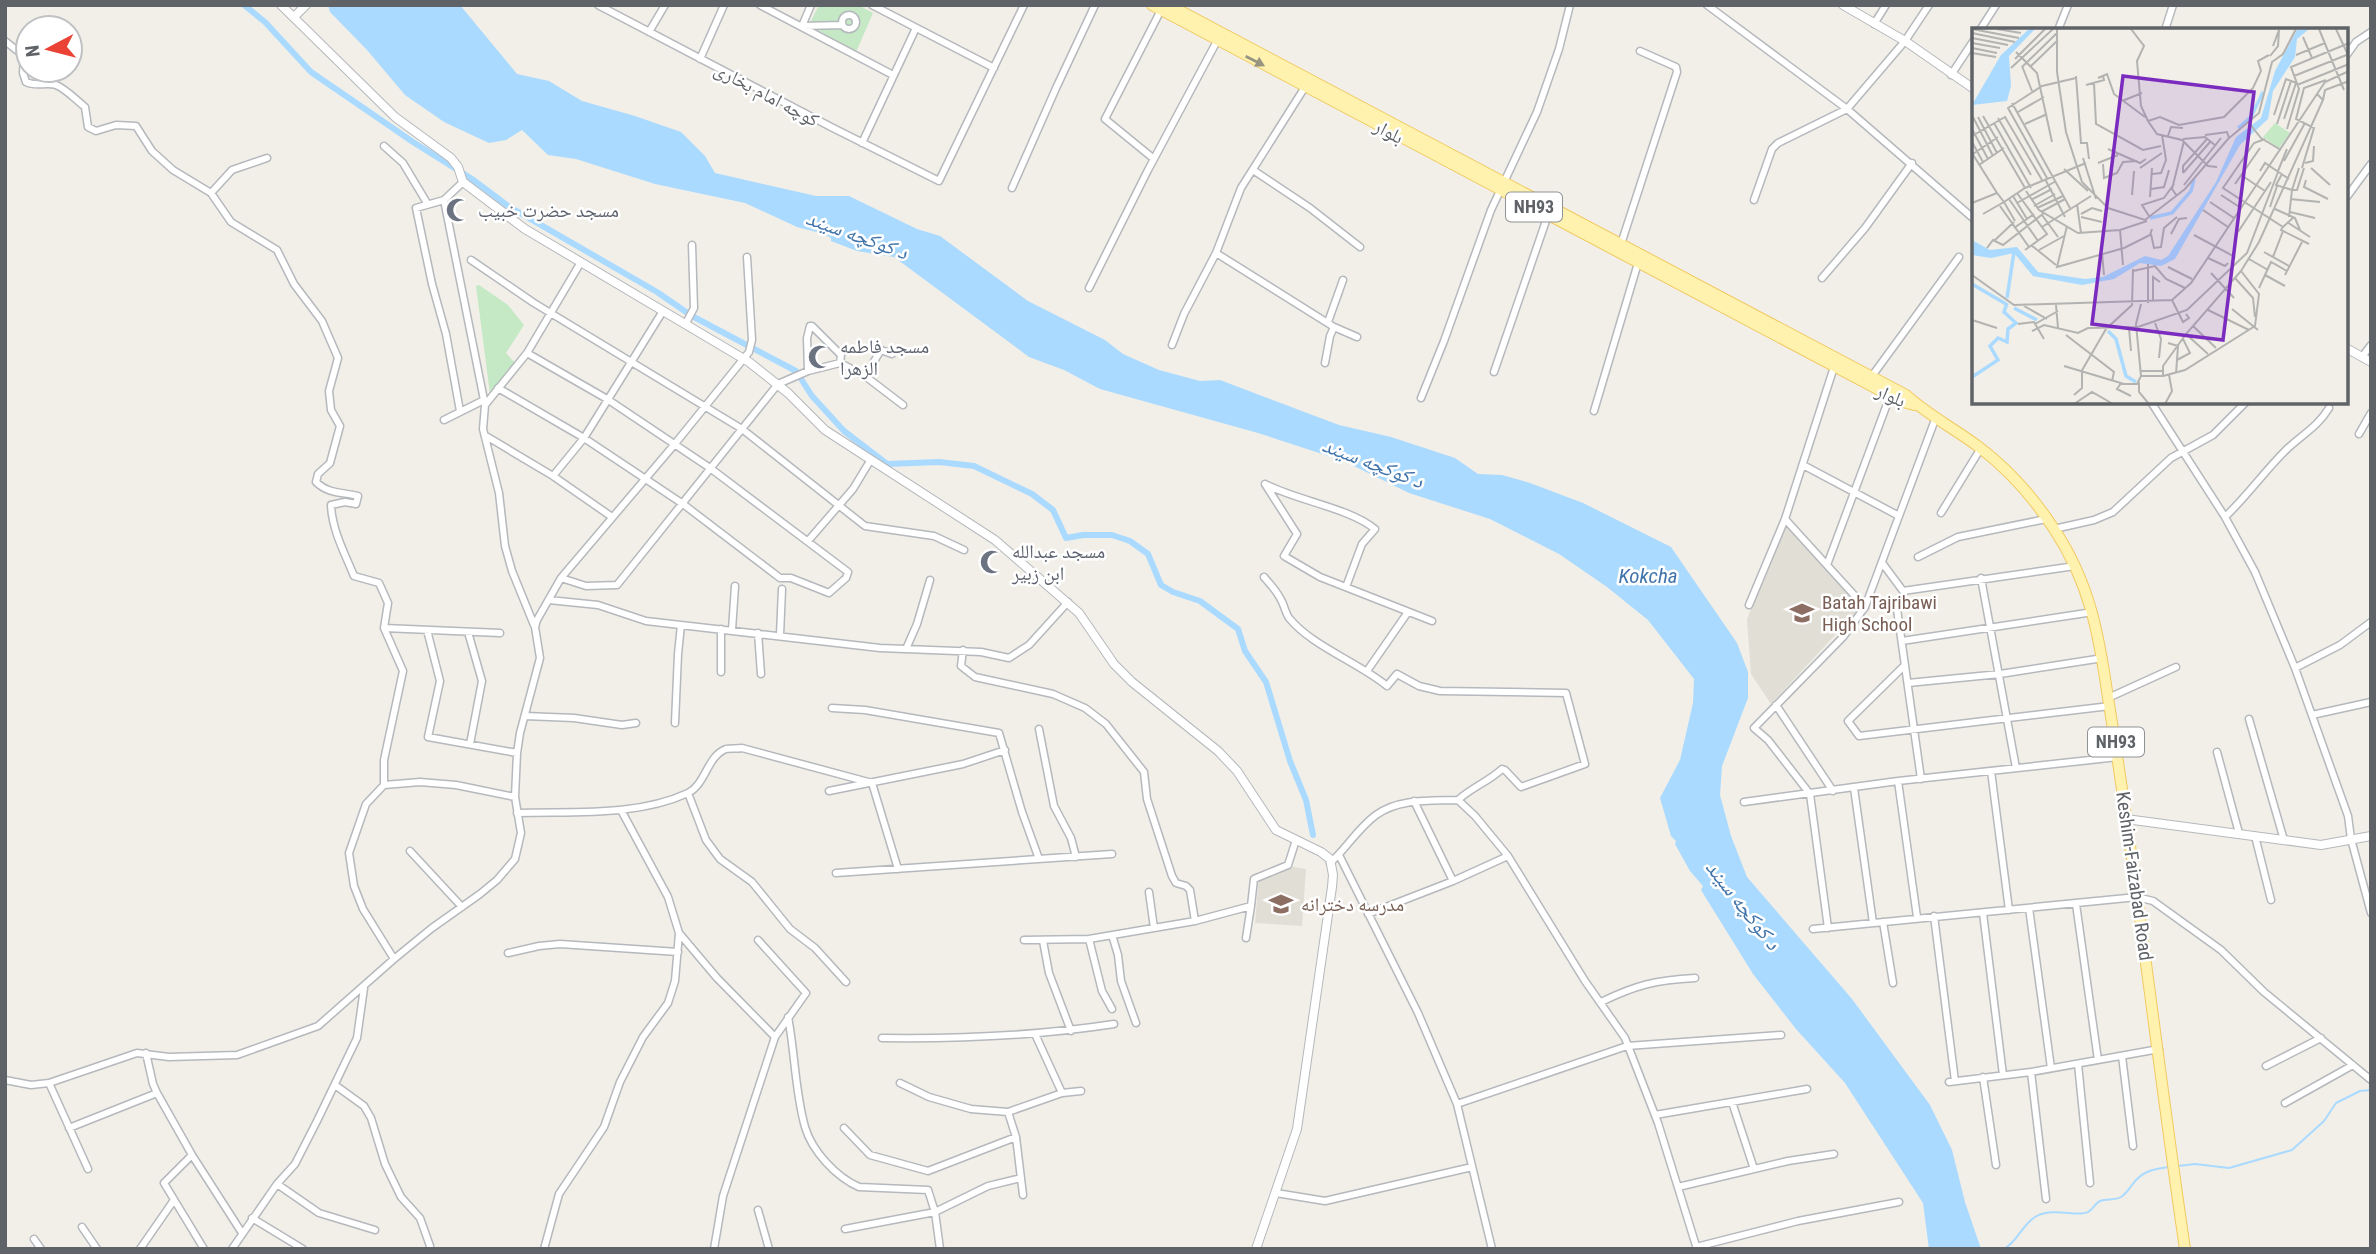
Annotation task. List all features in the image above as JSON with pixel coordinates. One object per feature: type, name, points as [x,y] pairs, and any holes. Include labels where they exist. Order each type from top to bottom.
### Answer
[{"type":"main road","name":"بلوار","points":[[1161,7],[1292,69],[1365,115]]},
{"type":"main road","name":"بلوار","points":[[1161,7],[1217,41],[1306,87],[1621,244],[1819,353],[1834,367],[1889,396],[1917,406]]},
{"type":"main road","name":"بلوار","points":[[1502,186],[1548,215],[1638,263],[1819,353],[1872,376],[1906,395],[1917,406]]},
{"type":"main road","name":"Keshim-Faizabad Road","points":[[1917,406],[1981,448],[2014,478],[2054,529],[2076,566],[2093,612],[2118,757],[2185,1249]]},
{"type":"street","points":[[281,5],[395,117],[451,158],[458,167],[463,182],[525,229],[663,311],[687,320],[747,356],[825,430],[995,540],[1068,601],[1114,664],[1132,682],[1218,751],[1237,771],[1276,830],[1330,859],[1332,887],[1297,1129],[1256,1249]]},
{"type":"street","points":[[294,17],[306,5]]},
{"type":"street","name":"کوچه امام بخاری","points":[[598,5],[936,181],[940,180],[994,68]]},
{"type":"street","points":[[649,32],[664,5]]},
{"type":"street","points":[[699,58],[724,5]]},
{"type":"street","points":[[760,5],[893,75]]},
{"type":"street","points":[[802,26],[811,5]]},
{"type":"street","points":[[872,5],[994,68],[1024,5]]},
{"type":"street","points":[[1012,188],[1095,5]]},
{"type":"street","points":[[1421,398],[1502,186],[1537,112],[1559,49],[1570,5]]},
{"type":"street","points":[[1707,5],[1847,109],[1972,218]]},
{"type":"street","points":[[1843,5],[1905,41],[1972,88]]},
{"type":"street","points":[[1874,23],[1886,5]]},
{"type":"street","points":[[1754,200],[1772,149],[1778,143],[1847,109],[1905,41],[1929,5]]},
{"type":"street","points":[[1981,28],[1996,5]]},
{"type":"street","points":[[2060,28],[2068,5]]},
{"type":"street","points":[[2166,28],[2173,5]]},
{"type":"street","points":[[1154,159],[1105,118],[1161,7]]},
{"type":"street","points":[[802,26],[842,25]]},
{"type":"street","points":[[862,143],[916,28]]},
{"type":"street","points":[[2348,53],[2356,42],[2371,32]]},
{"type":"street","points":[[5,41],[24,56],[23,73],[26,82],[33,85],[53,84],[64,89],[85,107],[88,127],[96,131],[116,125],[136,127],[152,151],[173,170],[211,192],[231,222],[277,250],[294,284],[322,321],[338,358],[329,391],[331,410],[340,426],[330,463],[318,474],[316,482],[323,489],[358,496],[356,504],[345,502],[331,505],[331,513],[337,536],[354,576],[379,583],[388,603],[384,628],[403,671],[384,760],[384,785]]},
{"type":"street","points":[[1089,288],[1217,41]]},
{"type":"street","points":[[1951,75],[1972,42]]},
{"type":"street","points":[[1621,244],[1677,72],[1676,67],[1640,51]]},
{"type":"street","points":[[1172,345],[1184,314],[1216,253],[1241,188],[1306,87]]},
{"type":"street","points":[[384,146],[403,163],[427,203]]},
{"type":"street","points":[[211,192],[232,170],[267,158]]},
{"type":"street","points":[[1822,278],[1865,229],[1912,163]]},
{"type":"street","points":[[2348,195],[2371,164]]},
{"type":"street","points":[[1254,170],[1310,208],[1360,247]]},
{"type":"street","points":[[460,411],[446,334],[416,208],[444,200],[463,182]]},
{"type":"street","points":[[5,1080],[31,1086],[49,1083],[137,1052],[169,1057],[237,1055],[318,1026],[394,960],[497,880],[515,859],[522,833],[515,797],[517,753],[540,658],[535,628],[505,545],[499,493],[483,429],[484,402],[444,200]]},
{"type":"street","points":[[1494,372],[1548,215]]},
{"type":"street","points":[[687,320],[694,308],[692,245]]},
{"type":"street","points":[[1216,253],[1335,327],[1357,337]]},
{"type":"street","points":[[535,628],[561,578],[747,356],[752,340],[747,257]]},
{"type":"street","points":[[1872,376],[1959,257]]},
{"type":"street","points":[[471,260],[550,312],[742,429],[864,526],[934,536],[964,550]]},
{"type":"street","points":[[444,420],[484,402],[498,388],[527,353],[581,262]]},
{"type":"street","points":[[1594,411],[1638,263]]},
{"type":"street","points":[[1328,322],[1343,279]]},
{"type":"street","points":[[553,477],[584,438],[663,311]]},
{"type":"street","points":[[805,372],[810,326],[841,355],[840,363]]},
{"type":"street","points":[[1325,363],[1329,336],[1335,327]]},
{"type":"street","points":[[2362,357],[2371,345]]},
{"type":"street","points":[[2348,349],[2371,362]]},
{"type":"street","points":[[865,376],[881,351],[892,354]]},
{"type":"street","points":[[498,388],[584,438],[643,480],[683,504],[780,578],[790,578],[829,593],[846,578],[848,572],[710,468],[607,399],[527,353]]},
{"type":"street","points":[[561,578],[586,586],[617,585],[778,384],[805,372],[840,363],[865,376],[903,405]]},
{"type":"street","points":[[1749,605],[1785,519],[1834,367]]},
{"type":"street","points":[[1827,565],[1889,396]]},
{"type":"street","points":[[2152,404],[2225,517],[2255,572],[2295,668],[2348,816],[2351,839],[2371,913]]},
{"type":"street","points":[[2054,529],[2094,520],[2113,512],[2171,458],[2213,435],[2244,404]]},
{"type":"street","points":[[2225,517],[2286,450],[2323,418],[2329,408]]},
{"type":"street","points":[[2359,435],[2371,413]]},
{"type":"street","points":[[1828,928],[1810,794],[1768,740],[1754,728],[1843,637],[1865,607],[1936,417]]},
{"type":"street","points":[[485,436],[612,517]]},
{"type":"street","points":[[1941,513],[1981,448]]},
{"type":"street","points":[[808,541],[838,507],[870,461]]},
{"type":"street","points":[[1803,465],[1899,516]]},
{"type":"street","points":[[1346,587],[1362,544],[1375,529],[1360,520],[1282,493],[1265,484],[1297,534],[1284,556],[1320,577],[1433,621]]},
{"type":"street","points":[[1785,519],[1865,607]]},
{"type":"street","points":[[1919,557],[1958,537],[2046,519]]},
{"type":"street","points":[[1883,564],[1903,591],[2076,566]]},
{"type":"street","points":[[1264,576],[1280,598],[1287,616],[1296,625],[1322,645],[1387,685],[1398,674],[1419,686],[1440,691],[1566,693],[1585,764],[1521,787],[1504,769],[1458,800],[1414,801],[1377,814],[1330,863]]},
{"type":"street","points":[[1981,578],[2016,768]]},
{"type":"street","points":[[906,649],[917,624],[930,580]]},
{"type":"street","points":[[732,630],[735,586]]},
{"type":"street","points":[[780,635],[782,589]]},
{"type":"street","points":[[549,600],[598,605],[646,621],[906,649],[963,650],[1009,658],[1029,645],[1068,601]]},
{"type":"street","points":[[1896,602],[1921,779]]},
{"type":"street","points":[[1367,671],[1408,612]]},
{"type":"street","points":[[1902,641],[2093,612]]},
{"type":"street","points":[[2295,668],[2340,645],[2371,622]]},
{"type":"street","points":[[675,723],[681,625]]},
{"type":"street","points":[[384,628],[500,633]]},
{"type":"street","points":[[721,629],[721,672]]},
{"type":"street","points":[[427,630],[440,681],[428,737],[517,753]]},
{"type":"street","points":[[468,632],[482,681],[470,744]]},
{"type":"street","points":[[758,633],[761,674]]},
{"type":"street","points":[[963,650],[961,666],[975,677],[1053,694],[1085,708],[1106,724],[1144,772],[1147,799],[1172,876],[1176,883],[1190,890],[1195,921]]},
{"type":"street","points":[[1908,682],[2000,674],[2103,658]]},
{"type":"street","points":[[1905,666],[1848,721],[1859,736],[2008,719],[2109,702],[2176,667]]},
{"type":"street","points":[[2312,715],[2371,702]]},
{"type":"street","points":[[1776,705],[1833,791]]},
{"type":"street","points":[[832,708],[865,710],[996,732],[1002,736],[1022,812],[1039,859]]},
{"type":"street","points":[[525,716],[573,718],[622,725],[636,723]]},
{"type":"street","points":[[2249,719],[2284,840]]},
{"type":"street","points":[[1039,729],[1054,806],[1071,838],[1076,857]]},
{"type":"street","points":[[517,813],[621,810],[688,793],[698,786],[716,756],[726,749],[742,748],[872,783]]},
{"type":"street","points":[[830,791],[963,764],[1005,750]]},
{"type":"street","points":[[2217,752],[2239,833]]},
{"type":"street","points":[[1744,803],[1898,781],[2118,757]]},
{"type":"street","points":[[1991,771],[2009,910]]},
{"type":"street","points":[[1898,781],[1917,917]]},
{"type":"street","points":[[394,960],[363,909],[354,886],[349,853],[366,804],[384,785],[420,782],[515,797]]},
{"type":"street","points":[[872,783],[898,869]]},
{"type":"street","points":[[1854,788],[1873,923]]},
{"type":"street","points":[[688,793],[706,839],[720,859],[752,883],[790,929],[815,948],[846,982]]},
{"type":"street","points":[[1458,800],[1508,856],[1585,981],[1625,1038],[1655,1115],[1697,1248],[1798,1221],[1899,1202]]},
{"type":"street","points":[[1414,801],[1453,881]]},
{"type":"street","points":[[544,1249],[559,1194],[604,1127],[620,1082],[643,1037],[668,1003],[675,981],[679,933],[668,897],[621,810]]},
{"type":"street","points":[[2126,819],[2321,845],[2371,836]]},
{"type":"street","points":[[2255,836],[2270,900]]},
{"type":"street","points":[[1246,938],[1254,879],[1289,865],[1296,841]]},
{"type":"street","points":[[410,851],[462,907]]},
{"type":"street","points":[[836,873],[1112,854]]},
{"type":"street","points":[[1339,855],[1418,1013],[1457,1104],[1492,1249]]},
{"type":"street","points":[[1368,914],[1508,856]]},
{"type":"street","points":[[1149,892],[1154,928]]},
{"type":"street","points":[[1813,929],[2137,897],[2153,901],[2221,950],[2264,992],[2371,1080]]},
{"type":"street","points":[[2076,904],[2098,1060]]},
{"type":"street","points":[[1024,940],[1089,939],[1195,921],[1251,906]]},
{"type":"street","points":[[2029,908],[2051,1068]]},
{"type":"street","points":[[1983,913],[2003,1075]]},
{"type":"street","points":[[1934,916],[1952,1081],[2031,1072],[2159,1049]]},
{"type":"street","points":[[1884,922],[1893,983]]},
{"type":"street","points":[[679,933],[717,978],[775,1037]]},
{"type":"street","points":[[1112,935],[1121,981],[1136,1023]]},
{"type":"street","points":[[1089,939],[1102,991],[1112,1009]]},
{"type":"street","points":[[714,1249],[723,1196],[775,1037],[806,993],[758,940]]},
{"type":"street","points":[[1044,941],[1049,973],[1071,1031]]},
{"type":"street","points":[[508,953],[560,944],[678,952]]},
{"type":"street","points":[[1601,1002],[1633,986],[1661,980],[1695,978]]},
{"type":"street","points":[[232,1249],[277,1184],[295,1164],[335,1086],[357,1038],[364,988]]},
{"type":"street","points":[[788,1017],[806,1129],[819,1154],[849,1183],[859,1187],[928,1190],[935,1212],[940,1249]]},
{"type":"street","points":[[882,1038],[966,1039],[1071,1031],[1114,1024]]},
{"type":"street","points":[[1035,1034],[1062,1093]]},
{"type":"street","points":[[1457,1104],[1627,1046],[1781,1035]]},
{"type":"street","points":[[2266,1066],[2320,1038]]},
{"type":"street","points":[[146,1053],[157,1093],[192,1155],[242,1233]]},
{"type":"street","points":[[2122,1056],[2133,1146]]},
{"type":"street","points":[[2078,1064],[2090,1183]]},
{"type":"street","points":[[2285,1103],[2353,1065]]},
{"type":"street","points":[[2031,1072],[2046,1199]]},
{"type":"street","points":[[1983,1077],[1996,1165]]},
{"type":"street","points":[[49,1083],[88,1169]]},
{"type":"street","points":[[900,1083],[929,1097],[971,1109],[1008,1112],[1062,1093],[1081,1091]]},
{"type":"street","points":[[335,1086],[364,1107],[371,1118],[385,1164],[401,1197],[420,1218],[430,1246]]},
{"type":"street","points":[[1655,1115],[1807,1089]]},
{"type":"street","points":[[69,1128],[157,1093]]},
{"type":"street","points":[[1731,1102],[1754,1169]]},
{"type":"street","points":[[1008,1112],[1016,1137],[1024,1195]]},
{"type":"street","points":[[845,1128],[870,1155],[928,1171],[1016,1137]]},
{"type":"street","points":[[1678,1187],[1834,1154]]},
{"type":"street","points":[[192,1155],[164,1182],[204,1249]]},
{"type":"street","points":[[1276,1193],[1325,1201],[1472,1167]]},
{"type":"street","points":[[845,1229],[935,1212],[988,1186],[1021,1178]]},
{"type":"street","points":[[277,1184],[319,1213],[375,1230]]},
{"type":"street","points":[[140,1249],[174,1200]]},
{"type":"street","points":[[758,1210],[769,1249]]},
{"type":"street","points":[[252,1218],[303,1249]]},
{"type":"street","points":[[82,1227],[97,1249]]},
{"type":"street","points":[[34,1239],[41,1249]]},
{"type":"shaded area","name":"Batah Tajribawi High School","points":[[1785,524],[1860,608],[1771,704],[1751,674],[1747,619]]},
{"type":"shaded area","name":"مدرسه دخترانه","points":[[1289,866],[1306,869],[1302,926],[1255,923],[1259,876]]},
{"type":"green space","points":[[819,5],[858,5],[873,13],[856,52],[809,25]]},
{"type":"green space","points":[[479,285],[508,305],[524,325],[506,353],[515,363],[490,394],[476,286]]},
{"type":"water","points":[[328,5],[460,5],[517,74],[549,81],[582,101],[681,132],[705,156],[715,173],[816,196],[849,196],[917,229],[940,236],[1028,301],[1105,340],[1123,354],[1159,370],[1200,381],[1220,380],[1339,425],[1391,437],[1455,458],[1478,474],[1502,475],[1530,483],[1583,503],[1671,547],[1737,643],[1748,672],[1748,698],[1722,766],[1720,795],[1731,836],[1747,877],[1852,999],[1930,1105],[1952,1150],[1965,1202],[1981,1249],[1929,1249],[1923,1203],[1845,1083],[1796,1029],[1753,974],[1701,890],[1703,886],[1690,871],[1671,836],[1660,798],[1680,760],[1693,703],[1694,679],[1648,620],[1607,587],[1559,554],[1490,519],[1409,493],[1344,461],[1258,433],[1100,389],[1064,370],[1029,357],[894,257],[857,251],[831,241],[831,238],[824,234],[797,227],[745,203],[655,184],[576,159],[548,155],[522,130],[506,140],[489,143],[444,122],[405,95],[330,12]]},
{"type":"waterway","points":[[244,5],[265,22],[311,72],[508,206],[657,292],[692,316],[796,371],[812,396],[844,431],[887,464],[939,462],[974,466],[1032,494],[1053,510],[1066,538],[1112,535],[1130,541],[1148,554],[1161,585],[1200,601],[1238,629],[1245,651],[1266,682],[1290,761],[1306,800],[1313,835]]},
{"type":"waterway","points":[[2178,1166],[2195,1164],[2229,1168],[2292,1150],[2324,1121],[2336,1103],[2360,1091],[2371,1090]]},
{"type":"waterway","points":[[2004,1249],[2035,1217],[2049,1212],[2088,1212],[2100,1201],[2123,1196],[2144,1174],[2169,1167]]},
{"type":"place","name":"مسجد حضرت خبیب","points":[[458,210]]},
{"type":"place","name":"مسجد فاطمه الزهرا","points":[[820,357]]},
{"type":"place","name":"مسجد عبدالله ابن زبیر","points":[[992,562]]},
{"type":"place","name":"Batah Tajribawi High School","points":[[1802,613]]},
{"type":"place","name":"مدرسه دخترانه","points":[[1281,904]]},
{"type":"water label","name":"د کوکچه سیند","points":[[857,235]]},
{"type":"water label","name":"د کوکچه سیند","points":[[1373,463]]},
{"type":"water label","name":"Kokcha","points":[[1648,576]]},
{"type":"water label","name":"د کوکچه سیند","points":[[1743,905]]}]
